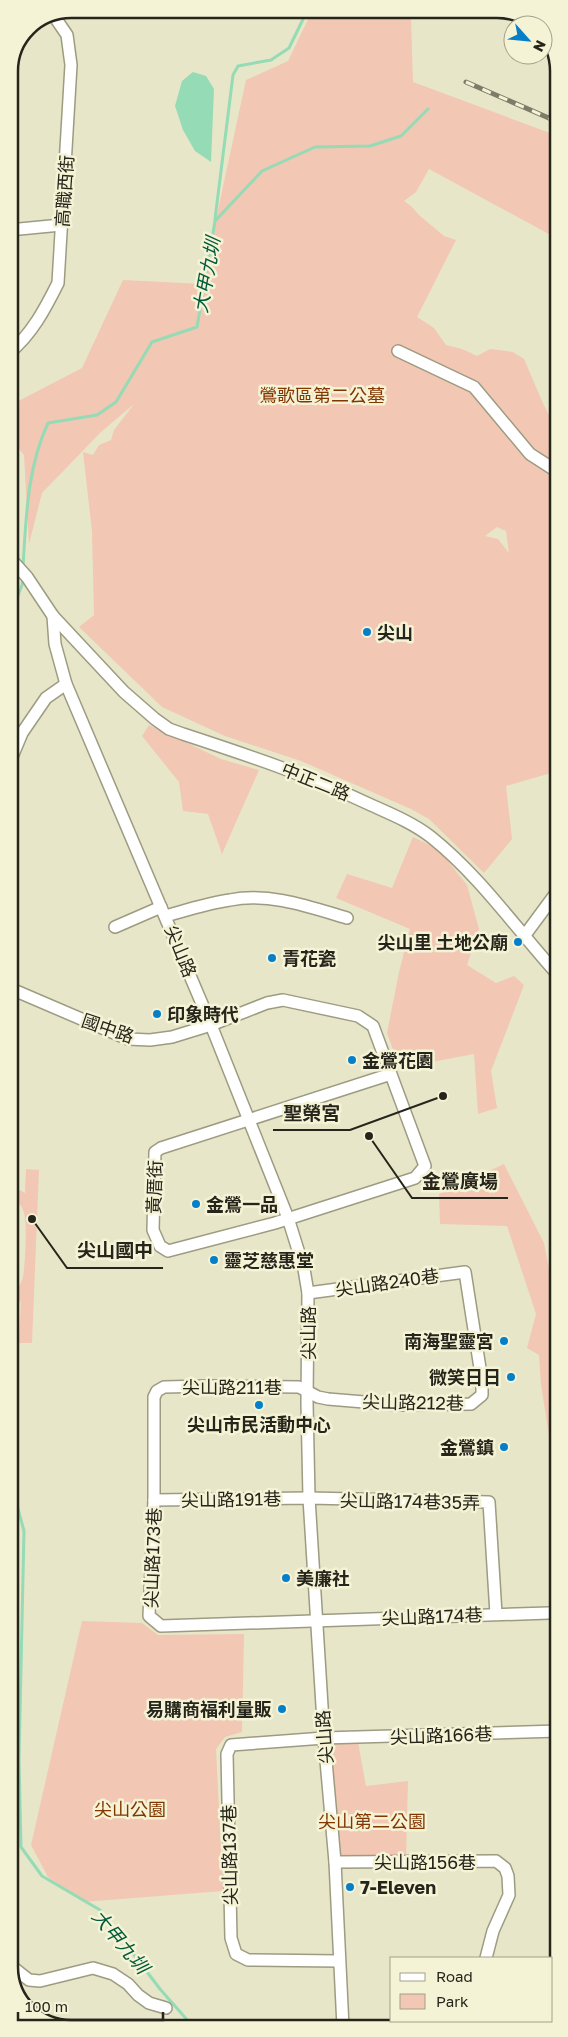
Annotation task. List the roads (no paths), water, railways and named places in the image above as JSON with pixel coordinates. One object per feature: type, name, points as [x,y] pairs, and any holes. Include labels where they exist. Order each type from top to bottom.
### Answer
[{"type":"street","name":"高職西街","points":[[18,346],[43,314],[58,283],[72,65],[67,35],[57,20]]},
{"type":"street","points":[[18,229],[61,225]]},
{"type":"street","points":[[398,351],[474,387],[530,454],[550,467]]},
{"type":"street","name":"中正二路","points":[[18,567],[53,616],[124,692],[155,719],[169,729],[288,769],[327,785],[417,828],[432,838],[476,878],[550,965]]},
{"type":"street","name":"尖山路","points":[[53,616],[55,644],[66,684],[211,1025],[288,1218],[304,1269],[308,1293],[309,1498],[324,1738],[335,1862],[338,1961],[342,2020]]},
{"type":"street","points":[[18,743],[22,733],[46,698],[66,684]]},
{"type":"street","points":[[115,927],[164,911],[231,899],[264,899],[291,902],[347,918]]},
{"type":"street","points":[[525,935],[550,900]]},
{"type":"street","name":"國中路","points":[[18,992],[128,1039],[150,1040],[172,1037],[211,1025],[267,1003],[283,1000],[358,1016],[373,1026],[425,1166],[415,1178],[288,1218]]},
{"type":"street","points":[[249,1120],[391,1074]]},
{"type":"street","name":"黃厝街","points":[[249,1120],[161,1148],[155,1152],[153,1230],[155,1239],[160,1246],[168,1251],[288,1218]]},
{"type":"street","name":"尖山路240巷","points":[[308,1293],[465,1272],[473,1332]]},
{"type":"street","name":"尖山路212巷","points":[[307,1392],[328,1399],[400,1405],[472,1404],[482,1395],[473,1332]]},
{"type":"street","name":"尖山路211巷","points":[[157,1390],[164,1387],[207,1386],[299,1387],[307,1392]]},
{"type":"street","name":"尖山路173巷","points":[[157,1390],[154,1397],[154,1500],[149,1616],[161,1626],[316,1620]]},
{"type":"street","name":"尖山路191巷","points":[[154,1500],[309,1498]]},
{"type":"street","name":"尖山路174巷35弄","points":[[309,1498],[489,1502],[496,1614]]},
{"type":"street","name":"尖山路174巷","points":[[316,1620],[549,1613]]},
{"type":"street","name":"尖山路166巷","points":[[324,1738],[550,1731]]},
{"type":"street","name":"尖山路137巷","points":[[324,1738],[231,1745],[227,1754],[231,1938],[236,1954],[248,1960],[338,1961]]},
{"type":"street","name":"尖山路156巷","points":[[335,1862],[496,1861],[505,1868],[508,1876],[509,1895],[493,1931],[486,1957]]},
{"type":"street","points":[[19,1972],[28,1980],[34,1980],[93,1968],[113,1974],[128,1984],[149,2003],[166,2008]]},
{"type":"waterway","name":"大甲九圳","points":[[215,219],[233,75],[238,66],[271,60],[289,48],[304,18]]},
{"type":"waterway","name":"大甲九圳","points":[[23,567],[32,476],[41,440],[48,423],[97,415],[116,402],[152,342],[197,327],[215,221],[262,171],[315,147],[370,146],[401,136],[428,109]]},
{"type":"waterway","name":"大甲九圳","points":[[18,595],[23,578]]},
{"type":"waterway","name":"大甲九圳","points":[[18,1509],[24,1531],[19,1759],[21,1847],[42,1876],[100,1910],[160,1989],[187,2019]]},
{"type":"railway","points":[[466,82],[550,119]]},
{"type":"place","name":"尖山","points":[[367,632]]},
{"type":"place","name":"尖山里 土地公廟","points":[[518,942]]},
{"type":"place","name":"青花瓷","points":[[272,958]]},
{"type":"place","name":"印象時代","points":[[157,1014]]},
{"type":"place","name":"金鶯花園","points":[[352,1060]]},
{"type":"place","name":"聖榮宮","points":[[443,1096]]},
{"type":"place","name":"金鶯廣場","points":[[369,1136]]},
{"type":"place","name":"金鶯一品","points":[[196,1204]]},
{"type":"place","name":"尖山國中","points":[[32,1219]]},
{"type":"place","name":"靈芝慈惠堂","points":[[214,1260]]},
{"type":"place","name":"南海聖靈宮","points":[[504,1341]]},
{"type":"place","name":"微笑日日","points":[[511,1377]]},
{"type":"place","name":"尖山市民活動中心","points":[[259,1405]]},
{"type":"place","name":"金鶯鎮","points":[[504,1447]]},
{"type":"place","name":"美廉社","points":[[286,1578]]},
{"type":"place","name":"易購商福利量販","points":[[282,1709]]},
{"type":"place","name":"7-Eleven","points":[[350,1887]]},
{"type":"park label","name":"鶯歌區第二公墓","points":[[322,395]]},
{"type":"park label","name":"尖山公園","points":[[130,1809]]},
{"type":"park label","name":"尖山第二公園","points":[[372,1821]]}]
